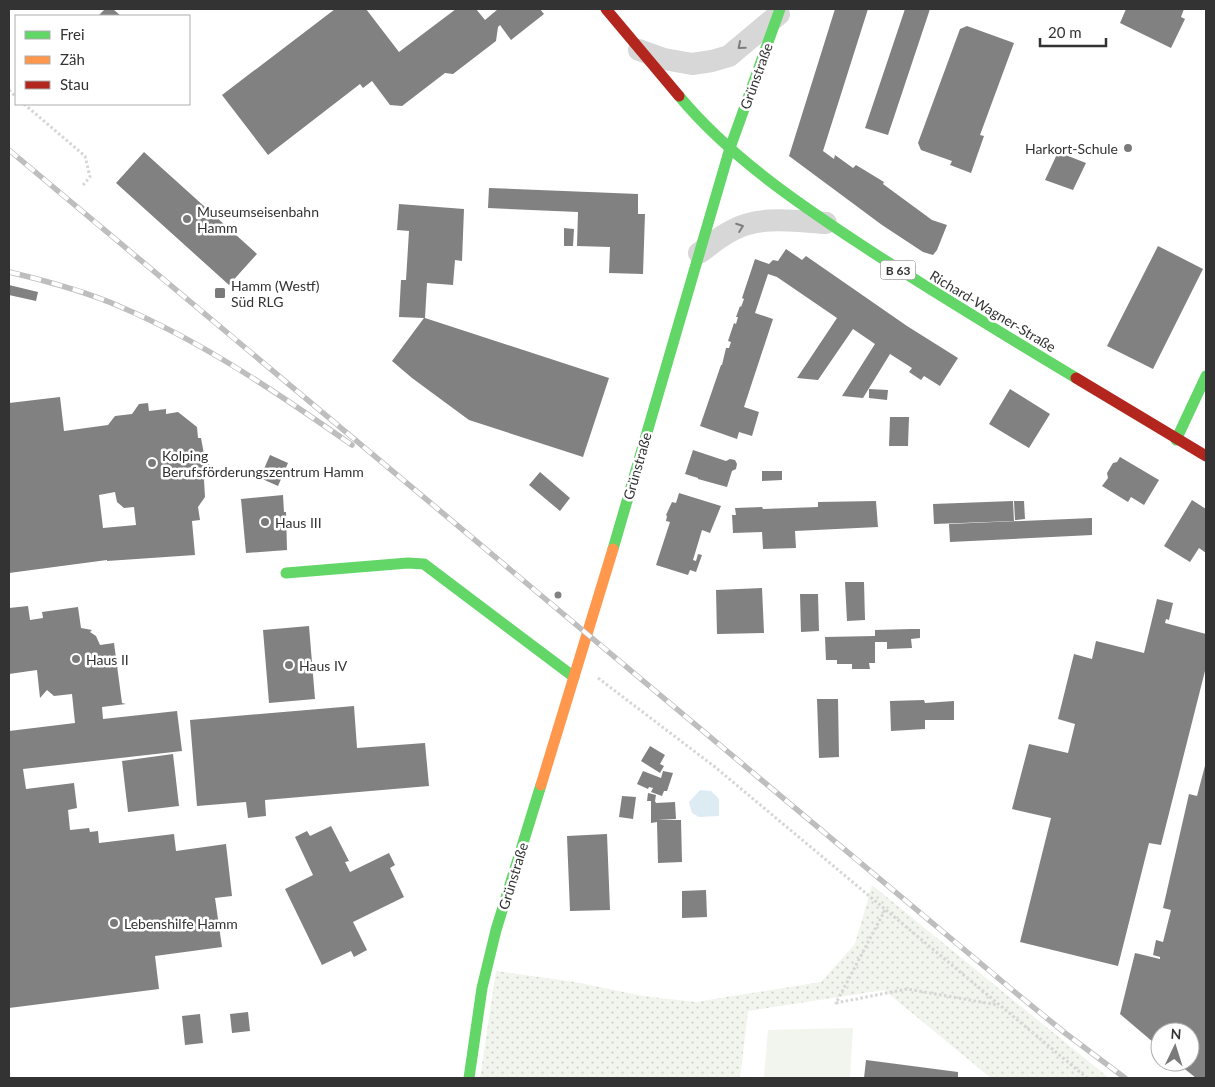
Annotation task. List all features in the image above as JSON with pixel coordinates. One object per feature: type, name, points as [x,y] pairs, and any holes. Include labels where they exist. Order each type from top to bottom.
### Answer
[{"type":"street","name":"Richard-Wagner-Straße","points":[[606,9],[686,105],[730,148],[799,204],[936,294],[1176,440],[1206,456]]},
{"type":"street","name":"Grünstraße","points":[[639,50],[664,60],[692,64],[712,61],[729,56],[780,11]]},
{"type":"street","name":"Grünstraße","points":[[469,1078],[482,988],[492,946],[579,663],[730,148],[780,11]]},
{"type":"street","points":[[699,253],[731,230],[756,221],[826,223]]},
{"type":"street","points":[[1176,440],[1206,376]]},
{"type":"street","points":[[286,573],[408,562],[424,564],[574,677]]},
{"type":"path","points":[[25,105],[85,156],[90,177],[83,186]]},
{"type":"path","points":[[579,663],[715,767],[1087,1078]]},
{"type":"path","points":[[885,910],[836,1003],[907,989],[1000,1005]]},
{"type":"shaded area","points":[[700,790],[711,791],[719,799],[719,816],[699,817],[692,813],[689,802]]},
{"type":"shaded area","points":[[872,885],[1109,1078],[991,1078],[884,990],[748,1011],[740,1078],[480,1078],[496,971],[575,982],[643,996],[696,1002],[821,982],[855,944]]},
{"type":"shaded area","points":[[853,1028],[850,1078],[764,1078],[768,1030]]},
{"type":"building","points":[[105,9],[113,9],[120,15],[99,15]]},
{"type":"building","points":[[335,9],[366,9],[399,52],[456,9],[476,9],[485,20],[498,9],[540,9],[544,14],[511,40],[500,25],[496,41],[453,74],[445,73],[402,106],[390,105],[372,81],[363,88],[360,84],[268,155],[222,95]]},
{"type":"building","points":[[835,9],[868,9],[823,151],[834,159],[835,155],[853,168],[856,165],[884,182],[883,184],[932,220],[947,225],[937,250],[933,255],[923,252],[882,225],[789,156]]},
{"type":"building","points":[[905,9],[930,9],[888,135],[865,128]]},
{"type":"building","points":[[1126,9],[1184,9],[1181,17],[1185,19],[1171,48],[1120,23]]},
{"type":"building","points":[[967,26],[1014,43],[980,135],[984,136],[971,173],[950,165],[952,161],[921,150],[918,143],[960,29]]},
{"type":"building","name":"Museumseisenbahn Hamm","points":[[144,152],[257,254],[229,285],[116,183]]},
{"type":"building","points":[[1058,152],[1086,163],[1073,190],[1045,180]]},
{"type":"building","points":[[489,188],[638,194],[638,214],[645,214],[643,274],[609,273],[610,247],[577,246],[578,212],[488,208]]},
{"type":"building","points":[[399,204],[464,209],[462,261],[455,260],[453,285],[427,283],[425,318],[609,378],[583,457],[469,420],[392,361],[424,318],[399,317],[401,280],[406,280],[409,231],[397,230]]},
{"type":"building","points":[[564,228],[574,229],[573,246],[564,246]]},
{"type":"building","points":[[1158,246],[1203,269],[1153,369],[1107,346]]},
{"type":"building","points":[[786,249],[802,260],[806,256],[907,326],[958,358],[940,386],[924,376],[921,380],[909,372],[912,368],[890,354],[863,398],[842,396],[875,344],[853,329],[818,380],[797,378],[837,318],[777,277],[768,274],[755,313],[773,319],[744,407],[759,412],[752,436],[739,432],[737,439],[700,426],[722,365],[726,348],[729,348],[731,342],[728,341],[734,323],[736,324],[738,317],[736,317],[744,299],[742,298],[755,259],[769,264],[773,260],[778,261]]},
{"type":"building","points":[[9,285],[38,292],[36,301],[9,295]]},
{"type":"building","points":[[869,389],[888,390],[887,400],[869,398]]},
{"type":"building","points":[[1010,389],[1050,414],[1029,448],[989,424]]},
{"type":"building","points":[[60,397],[64,431],[108,425],[115,416],[132,414],[139,404],[148,403],[149,411],[166,409],[166,414],[178,412],[197,427],[198,438],[201,438],[204,454],[208,454],[210,472],[204,480],[205,497],[198,507],[200,520],[192,521],[195,555],[107,560],[9,573],[9,403]],"holes":[[[115,492],[117,502],[124,508],[134,507],[136,525],[103,528],[99,495]]]},
{"type":"building","points":[[890,417],[909,417],[908,446],[889,446]]},
{"type":"building","points":[[693,450],[726,461],[730,459],[735,460],[737,464],[736,469],[732,471],[727,487],[685,474]]},
{"type":"building","points":[[270,455],[288,463],[278,486],[260,478]]},
{"type":"building","points":[[1120,457],[1159,480],[1144,505],[1131,497],[1128,502],[1102,486],[1108,478],[1107,473],[1113,463],[1117,462]]},
{"type":"building","points":[[762,471],[782,471],[782,480],[762,481]]},
{"type":"building","points":[[540,472],[570,498],[560,511],[529,485]]},
{"type":"building","points":[[679,493],[721,506],[710,533],[702,530],[693,560],[696,561],[698,554],[702,555],[696,572],[690,570],[688,575],[656,565],[670,522],[666,521],[666,515],[672,502],[676,503]]},
{"type":"building","name":"Haus III","points":[[283,495],[284,512],[286,512],[287,550],[246,553],[241,499]]},
{"type":"building","points":[[1192,500],[1206,509],[1206,553],[1199,548],[1190,562],[1164,546]]},
{"type":"building","points":[[876,501],[878,527],[795,531],[796,548],[763,549],[762,532],[733,533],[732,515],[736,515],[735,508],[818,507],[818,502]]},
{"type":"building","points":[[1013,501],[1014,521],[934,524],[933,504]]},
{"type":"building","points":[[1014,501],[1024,501],[1025,519],[1015,520]]},
{"type":"building","points":[[1092,518],[1092,535],[950,542],[949,524]]},
{"type":"building","points":[[845,582],[864,582],[865,620],[847,621]]},
{"type":"building","points":[[762,588],[764,633],[717,634],[716,590]]},
{"type":"building","points":[[558,592],[561,595],[558,598],[555,595]]},
{"type":"building","points":[[800,594],[818,594],[819,631],[801,632]]},
{"type":"building","points":[[1157,599],[1173,603],[1169,620],[1166,619],[1165,623],[1206,634],[1206,667],[1161,845],[1149,843],[1118,966],[1020,942],[1051,818],[1012,809],[1029,744],[1068,753],[1075,724],[1058,719],[1074,654],[1092,659],[1096,641],[1144,653]]},
{"type":"building","name":"Lebenshilfe Hamm","points":[[28,606],[30,620],[43,618],[42,612],[78,607],[81,628],[92,630],[90,632],[96,636],[100,645],[114,643],[122,703],[126,704],[102,707],[103,719],[177,711],[182,751],[23,769],[26,789],[74,783],[77,808],[68,810],[70,830],[89,828],[90,832],[98,831],[99,843],[174,834],[176,851],[226,844],[232,896],[215,898],[222,947],[155,956],[159,989],[9,1008],[9,731],[75,723],[72,694],[54,696],[47,690],[40,698],[37,670],[9,674],[9,608]]},
{"type":"building","name":"Haus IV","points":[[309,626],[315,699],[269,703],[263,630]]},
{"type":"building","points":[[920,629],[920,638],[911,639],[912,648],[887,649],[887,642],[875,642],[875,663],[869,663],[870,669],[852,669],[852,664],[837,664],[837,660],[826,660],[825,637],[875,636],[875,630]]},
{"type":"building","points":[[817,699],[838,699],[839,757],[819,758]]},
{"type":"building","points":[[924,700],[925,703],[954,701],[954,720],[925,720],[925,729],[891,731],[890,701]]},
{"type":"building","points":[[354,706],[357,748],[425,743],[429,786],[265,800],[266,816],[248,818],[246,802],[197,806],[190,720]]},
{"type":"building","points":[[650,746],[665,755],[660,764],[664,766],[660,773],[641,761]]},
{"type":"building","points":[[173,754],[179,806],[128,812],[122,761]]},
{"type":"building","points":[[1206,762],[1206,1078],[1196,1078],[1188,1072],[1200,1072],[1200,1022],[1150,1022],[1150,1040],[1120,1014],[1135,953],[1160,959],[1160,957],[1153,955],[1156,940],[1163,942],[1171,910],[1163,908],[1189,794],[1197,796]]},
{"type":"building","points":[[643,771],[661,778],[663,771],[673,773],[667,791],[664,791],[662,796],[651,792],[653,788],[649,787],[648,789],[637,784]]},
{"type":"building","points":[[648,793],[656,795],[656,803],[675,802],[676,819],[657,820],[681,820],[682,862],[658,863],[657,822],[651,823],[651,801],[647,801]]},
{"type":"building","points":[[622,796],[636,797],[633,819],[619,817]]},
{"type":"building","points":[[331,826],[349,861],[345,862],[350,872],[389,853],[395,865],[390,868],[404,897],[353,922],[367,950],[354,957],[351,951],[322,965],[285,889],[313,875],[295,837],[307,831],[310,836]]},
{"type":"building","points":[[607,834],[610,910],[570,911],[567,836]]},
{"type":"building","points":[[706,890],[707,917],[682,918],[682,891]]},
{"type":"building","points":[[248,1012],[250,1031],[232,1033],[230,1014]]},
{"type":"building","points":[[200,1014],[203,1043],[185,1045],[182,1016]]},
{"type":"building","points":[[866,1060],[958,1072],[958,1078],[864,1078]]},
{"type":"railway","points":[[9,150],[1016,993],[1125,1078]]},
{"type":"railway","points":[[9,272],[80,291],[107,301],[181,336],[240,370],[352,445]]},
{"type":"traffic: fast","points":[[613,549],[730,148],[780,9]]},
{"type":"traffic: fast","points":[[679,96],[719,139],[788,195],[913,279],[1076,378]]},
{"type":"traffic: fast","points":[[1176,440],[1206,376]]},
{"type":"traffic: fast","points":[[286,573],[408,563],[424,564],[574,677]]},
{"type":"traffic: fast","points":[[469,1078],[482,988],[496,930],[541,785]]},
{"type":"traffic: slow","points":[[541,785],[613,549]]},
{"type":"traffic: jam","points":[[606,9],[679,96]]},
{"type":"traffic: jam","points":[[1076,378],[1206,456]]},
{"type":"place","name":"Harkort-Schule","points":[[1128,148]]},
{"type":"place","name":"Museumseisenbahn Hamm","points":[[187,219]]},
{"type":"place","name":"Hamm (Westf) Süd RLG","points":[[220,293]]},
{"type":"place","name":"Kolping Berufsförderungszentrum Hamm","points":[[152,463]]},
{"type":"place","name":"Haus III","points":[[265,522]]},
{"type":"place","name":"Haus II","points":[[76,659]]},
{"type":"place","name":"Haus IV","points":[[289,665]]},
{"type":"place","name":"Lebenshilfe Hamm","points":[[114,923]]}]
